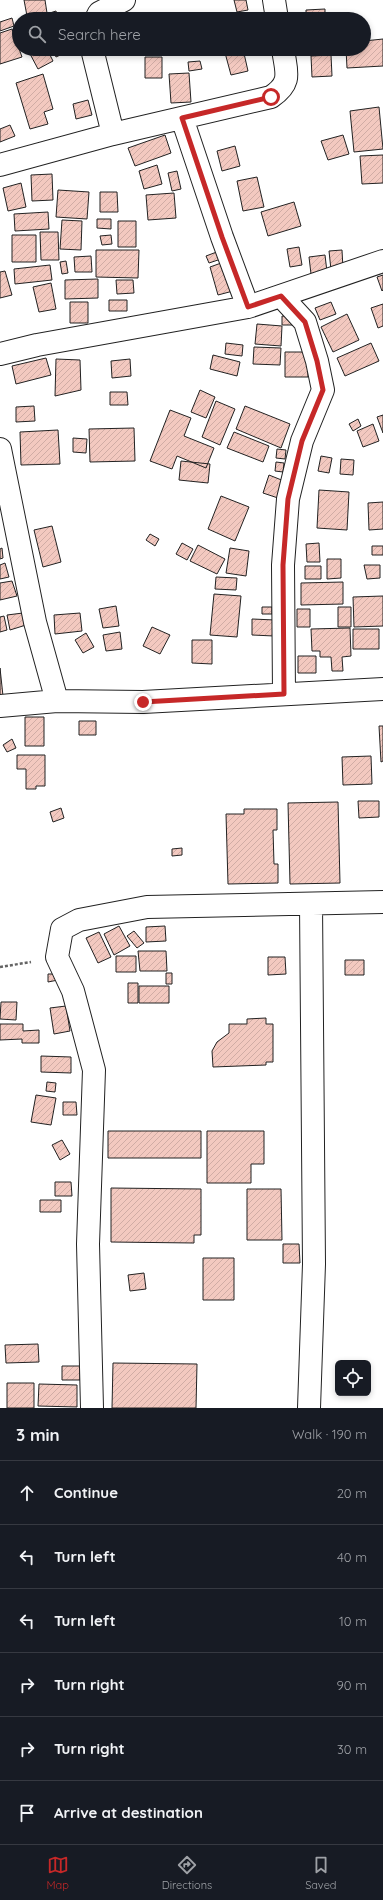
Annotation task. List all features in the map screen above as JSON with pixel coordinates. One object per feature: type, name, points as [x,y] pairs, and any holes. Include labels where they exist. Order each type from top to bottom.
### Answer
[{"type":"street","points":[[101,12],[124,0]]},
{"type":"street","points":[[274,0],[276,12]]},
{"type":"street","points":[[94,56],[113,134]]},
{"type":"street","points":[[0,165],[113,134],[271,97],[282,89],[287,75],[283,56]]},
{"type":"street","points":[[182,118],[222,237],[248,307]]},
{"type":"street","points":[[0,354],[45,344],[248,307],[383,261]]},
{"type":"street","points":[[281,296],[305,322],[317,361],[323,390],[302,441],[288,499],[283,565],[284,694]]},
{"type":"street","points":[[0,449],[36,622],[57,701]]},
{"type":"street","points":[[0,706],[57,701],[143,702],[383,689]]},
{"type":"street","points":[[92,1408],[88,1244],[94,1070],[73,991],[57,957],[62,930],[79,920],[147,907],[383,902]]},
{"type":"street","points":[[309,1408],[314,1264],[311,904]]},
{"type":"building","points":[[24,0],[45,0],[47,12],[26,12]]},
{"type":"building","points":[[234,0],[246,0],[248,10],[237,12]]},
{"type":"building","points":[[325,9],[325,12],[306,12],[306,10]]},
{"type":"building","points":[[12,18],[12,27],[0,31],[0,22]]},
{"type":"building","points":[[12,29],[12,56],[22,57],[0,64],[0,33]]},
{"type":"building","points":[[383,39],[383,66],[347,68],[346,56],[371,56],[371,40]]},
{"type":"building","points":[[31,56],[50,56],[53,61],[38,69]]},
{"type":"building","points":[[226,56],[245,56],[248,71],[231,75]]},
{"type":"building","points":[[311,56],[331,56],[332,76],[312,77]]},
{"type":"building","points":[[145,57],[162,57],[162,78],[145,78]]},
{"type":"building","points":[[200,61],[202,69],[189,71],[188,62]]},
{"type":"building","points":[[189,73],[191,102],[171,103],[169,74]]},
{"type":"building","points":[[43,74],[53,109],[44,112],[48,124],[30,129],[16,83]]},
{"type":"building","points":[[88,100],[92,115],[76,119],[73,104]]},
{"type":"building","points":[[379,107],[383,149],[354,152],[350,111]]},
{"type":"building","points":[[10,125],[15,136],[0,142],[0,129]]},
{"type":"building","points":[[165,135],[171,153],[135,166],[128,148]]},
{"type":"building","points":[[343,135],[349,154],[328,160],[321,141]]},
{"type":"building","points":[[235,146],[240,166],[222,171],[217,151]]},
{"type":"building","points":[[383,155],[383,183],[362,184],[360,156]]},
{"type":"building","points":[[157,165],[162,184],[144,189],[139,171]]},
{"type":"building","points":[[177,171],[181,189],[172,191],[168,173]]},
{"type":"building","points":[[52,174],[53,200],[32,201],[31,175]]},
{"type":"building","points":[[257,177],[264,207],[243,211],[237,181]]},
{"type":"building","points":[[21,183],[26,207],[8,211],[3,188]]},
{"type":"building","points":[[58,190],[89,192],[87,219],[56,217]]},
{"type":"building","points":[[100,192],[117,192],[118,212],[100,212]]},
{"type":"building","points":[[174,193],[176,218],[148,220],[146,195]]},
{"type":"building","points":[[294,202],[301,226],[268,236],[261,212]]},
{"type":"building","points":[[48,212],[49,229],[15,231],[14,214]]},
{"type":"building","points":[[97,219],[111,219],[111,229],[97,228]]},
{"type":"building","points":[[62,220],[82,221],[81,250],[60,249]]},
{"type":"building","points":[[118,221],[136,221],[136,247],[118,247]]},
{"type":"building","points":[[40,232],[58,232],[59,260],[41,260]]},
{"type":"building","points":[[12,235],[36,235],[36,262],[12,262]]},
{"type":"building","points":[[111,235],[112,244],[102,245],[100,236]]},
{"type":"building","points":[[299,247],[302,265],[290,267],[287,249]]},
{"type":"building","points":[[96,250],[139,250],[138,278],[96,277]]},
{"type":"building","points":[[222,250],[224,258],[209,263],[206,256]]},
{"type":"building","points":[[342,250],[343,269],[331,270],[329,251]]},
{"type":"building","points":[[325,255],[327,272],[311,274],[309,257]]},
{"type":"building","points":[[91,256],[92,272],[75,272],[74,257]]},
{"type":"building","points":[[66,261],[68,273],[62,274],[60,262]]},
{"type":"building","points":[[224,262],[233,291],[218,295],[210,267]]},
{"type":"building","points":[[50,265],[52,280],[15,284],[14,269]]},
{"type":"building","points":[[5,271],[12,295],[0,298],[0,272]]},
{"type":"building","points":[[383,275],[383,290],[382,291],[377,277]]},
{"type":"building","points":[[98,279],[98,298],[65,299],[65,280]]},
{"type":"building","points":[[116,280],[133,280],[134,293],[117,294]]},
{"type":"building","points":[[51,283],[56,309],[39,312],[33,287]]},
{"type":"building","points":[[109,300],[127,300],[127,311],[109,311]]},
{"type":"building","points":[[70,302],[88,302],[88,323],[70,323]]},
{"type":"building","points":[[331,302],[336,314],[320,320],[315,308]]},
{"type":"building","points":[[383,304],[383,326],[378,328],[371,308]]},
{"type":"building","points":[[347,314],[359,340],[333,352],[321,327]]},
{"type":"building","points":[[282,316],[292,316],[292,325],[282,325]]},
{"type":"building","points":[[257,324],[282,326],[281,346],[255,344]]},
{"type":"building","points":[[226,343],[243,345],[242,356],[225,354]]},
{"type":"building","points":[[371,343],[379,361],[345,376],[337,358]]},
{"type":"building","points":[[254,347],[281,348],[280,365],[253,364]]},
{"type":"building","points":[[285,352],[308,352],[308,377],[285,377]]},
{"type":"building","points":[[213,355],[240,362],[237,376],[210,369]]},
{"type":"building","points":[[46,358],[51,375],[16,384],[12,366]]},
{"type":"building","points":[[56,359],[80,360],[81,390],[55,396]]},
{"type":"building","points":[[130,359],[131,376],[112,378],[111,361]]},
{"type":"building","points":[[200,390],[215,397],[206,418],[191,412]]},
{"type":"building","points":[[110,392],[127,392],[128,405],[110,405]]},
{"type":"building","points":[[216,401],[235,409],[220,445],[202,437]]},
{"type":"building","points":[[34,406],[35,421],[16,422],[16,407]]},
{"type":"building","points":[[245,406],[290,424],[281,448],[236,429]]},
{"type":"building","points":[[170,410],[191,418],[184,436],[214,448],[206,468],[177,456],[172,469],[150,461]]},
{"type":"building","points":[[383,415],[383,433],[377,417]]},
{"type":"building","points":[[358,419],[361,426],[353,431],[349,424]]},
{"type":"building","points":[[373,424],[379,441],[363,447],[357,431]]},
{"type":"building","points":[[134,428],[135,461],[90,462],[89,429]]},
{"type":"building","points":[[58,430],[60,464],[21,465],[20,432]]},
{"type":"building","points":[[234,432],[269,446],[263,462],[227,448]]},
{"type":"building","points":[[73,438],[87,439],[86,453],[73,452]]},
{"type":"building","points":[[277,449],[286,450],[285,459],[276,458]]},
{"type":"building","points":[[321,456],[332,458],[329,473],[318,471]]},
{"type":"building","points":[[341,459],[354,460],[353,475],[340,474]]},
{"type":"building","points":[[181,461],[210,464],[208,483],[179,480]]},
{"type":"building","points":[[276,462],[284,463],[283,472],[275,471]]},
{"type":"building","points":[[269,475],[284,481],[278,498],[263,493]]},
{"type":"building","points":[[319,490],[349,492],[347,530],[317,528]]},
{"type":"building","points":[[221,496],[249,507],[235,541],[208,529]]},
{"type":"building","points":[[383,502],[383,529],[369,530],[368,503]]},
{"type":"building","points":[[52,526],[61,562],[43,567],[34,530]]},
{"type":"building","points":[[150,534],[159,539],[155,546],[146,540]]},
{"type":"building","points":[[182,543],[193,549],[187,560],[176,554]]},
{"type":"building","points":[[319,543],[320,562],[307,562],[306,544]]},
{"type":"building","points":[[198,545],[225,559],[217,574],[190,561]]},
{"type":"building","points":[[372,546],[383,546],[383,555],[372,555]]},
{"type":"building","points":[[2,548],[3,558],[0,559],[0,549]]},
{"type":"building","points":[[230,548],[249,551],[246,576],[226,573]]},
{"type":"building","points":[[327,559],[341,559],[341,578],[327,579]]},
{"type":"building","points":[[5,563],[9,577],[0,579],[0,565]]},
{"type":"building","points":[[364,565],[380,565],[380,578],[367,579]]},
{"type":"building","points":[[305,566],[321,566],[321,579],[305,579]]},
{"type":"building","points":[[216,577],[237,578],[236,590],[215,589]]},
{"type":"building","points":[[12,581],[17,596],[0,600],[0,583]]},
{"type":"building","points":[[343,582],[343,604],[301,605],[301,583]]},
{"type":"building","points":[[214,594],[241,596],[237,637],[210,635]]},
{"type":"building","points":[[383,596],[383,626],[354,627],[353,597]]},
{"type":"building","points":[[116,606],[119,626],[103,628],[99,609]]},
{"type":"building","points":[[262,607],[272,607],[272,614],[262,614]]},
{"type":"building","points":[[338,607],[351,607],[351,627],[338,627]]},
{"type":"building","points":[[297,609],[310,609],[310,627],[297,627]]},
{"type":"building","points":[[23,613],[26,625],[10,630],[7,615]]},
{"type":"building","points":[[80,613],[82,631],[55,634],[54,615]]},
{"type":"building","points":[[4,616],[7,630],[0,632],[0,617]]},
{"type":"building","points":[[252,619],[275,620],[274,636],[252,635]]},
{"type":"building","points":[[152,627],[170,635],[160,654],[143,646]]},
{"type":"building","points":[[350,628],[351,656],[342,657],[343,671],[332,671],[331,657],[320,657],[320,651],[312,651],[311,629]]},
{"type":"building","points":[[353,629],[379,629],[379,649],[353,649]]},
{"type":"building","points":[[120,632],[122,649],[106,651],[103,635]]},
{"type":"building","points":[[86,633],[94,647],[83,653],[75,640]]},
{"type":"building","points":[[192,640],[212,640],[212,664],[192,663]]},
{"type":"building","points":[[298,656],[316,656],[316,673],[298,673]]},
{"type":"building","points":[[0,668],[3,696],[0,696]]},
{"type":"building","points":[[25,717],[44,717],[44,746],[25,746]]},
{"type":"building","points":[[79,721],[96,721],[96,735],[79,735]]},
{"type":"building","points":[[379,726],[383,726],[383,761],[381,762]]},
{"type":"building","points":[[12,739],[16,748],[7,752],[3,745]]},
{"type":"building","points":[[17,755],[45,755],[45,786],[36,786],[36,789],[26,789],[26,769],[17,769]]},
{"type":"building","points":[[371,756],[372,784],[343,785],[342,757]]},
{"type":"building","points":[[358,801],[379,801],[379,817],[359,818]]},
{"type":"building","points":[[338,802],[340,883],[290,884],[288,803]]},
{"type":"building","points":[[61,808],[64,818],[53,822],[50,812]]},
{"type":"building","points":[[244,809],[277,809],[277,830],[273,830],[274,864],[278,864],[278,883],[228,884],[226,814],[244,814]]},
{"type":"building","points":[[182,848],[182,855],[172,856],[172,849]]},
{"type":"building","points":[[119,926],[130,946],[114,955],[104,934]]},
{"type":"building","points":[[165,926],[166,941],[146,942],[146,927]]},
{"type":"building","points":[[134,931],[144,943],[137,948],[127,936]]},
{"type":"building","points":[[99,932],[111,957],[98,963],[86,938]]},
{"type":"building","points":[[138,951],[166,951],[167,971],[140,971]]},
{"type":"building","points":[[116,956],[136,956],[136,972],[116,972]]},
{"type":"building","points":[[268,957],[285,957],[286,974],[268,975]]},
{"type":"building","points":[[345,960],[364,960],[364,975],[345,975]]},
{"type":"building","points":[[166,973],[172,973],[172,984],[166,984]]},
{"type":"building","points":[[48,974],[57,974],[58,980],[48,982]]},
{"type":"building","points":[[128,983],[138,983],[138,1003],[128,1003]]},
{"type":"building","points":[[139,986],[169,986],[169,1003],[139,1003]]},
{"type":"building","points":[[1,1002],[17,1002],[16,1020],[0,1019]]},
{"type":"building","points":[[66,1006],[70,1031],[54,1034],[50,1008]]},
{"type":"building","points":[[266,1018],[266,1024],[273,1024],[273,1062],[266,1062],[266,1065],[213,1067],[212,1051],[217,1042],[229,1033],[229,1024],[247,1024],[247,1019]]},
{"type":"building","points":[[0,1024],[23,1024],[23,1031],[39,1030],[39,1043],[22,1043],[22,1039],[0,1040]]},
{"type":"building","points":[[41,1056],[71,1057],[71,1073],[41,1072]]},
{"type":"building","points":[[47,1082],[56,1083],[55,1092],[46,1091]]},
{"type":"building","points":[[36,1095],[56,1098],[51,1125],[31,1122]]},
{"type":"building","points":[[63,1102],[76,1102],[77,1115],[63,1115]]},
{"type":"building","points":[[108,1131],[201,1131],[201,1158],[108,1158]]},
{"type":"building","points":[[207,1131],[264,1131],[264,1164],[251,1164],[251,1183],[207,1183]]},
{"type":"building","points":[[62,1140],[70,1154],[60,1160],[52,1145]]},
{"type":"building","points":[[55,1182],[71,1182],[72,1196],[55,1196]]},
{"type":"building","points":[[111,1188],[201,1189],[201,1235],[194,1235],[194,1243],[111,1242]]},
{"type":"building","points":[[247,1189],[281,1189],[282,1240],[247,1240]]},
{"type":"building","points":[[40,1200],[61,1200],[61,1212],[40,1212]]},
{"type":"building","points":[[283,1244],[299,1244],[300,1263],[283,1263]]},
{"type":"building","points":[[203,1258],[234,1258],[234,1300],[203,1300]]},
{"type":"building","points":[[144,1273],[146,1289],[130,1291],[128,1275]]},
{"type":"building","points":[[38,1344],[39,1362],[6,1363],[5,1345]]},
{"type":"building","points":[[113,1363],[197,1364],[196,1408],[112,1408]]},
{"type":"building","points":[[62,1366],[80,1366],[80,1380],[62,1380]]},
{"type":"building","points":[[7,1383],[34,1383],[34,1408],[7,1408]]},
{"type":"building","points":[[39,1384],[77,1385],[77,1407],[38,1406]]},
{"type":"route","points":[[143,702],[284,694],[283,565],[288,499],[302,441],[323,390],[317,361],[305,322],[281,296],[248,307],[222,237],[182,118],[271,97]]}]
